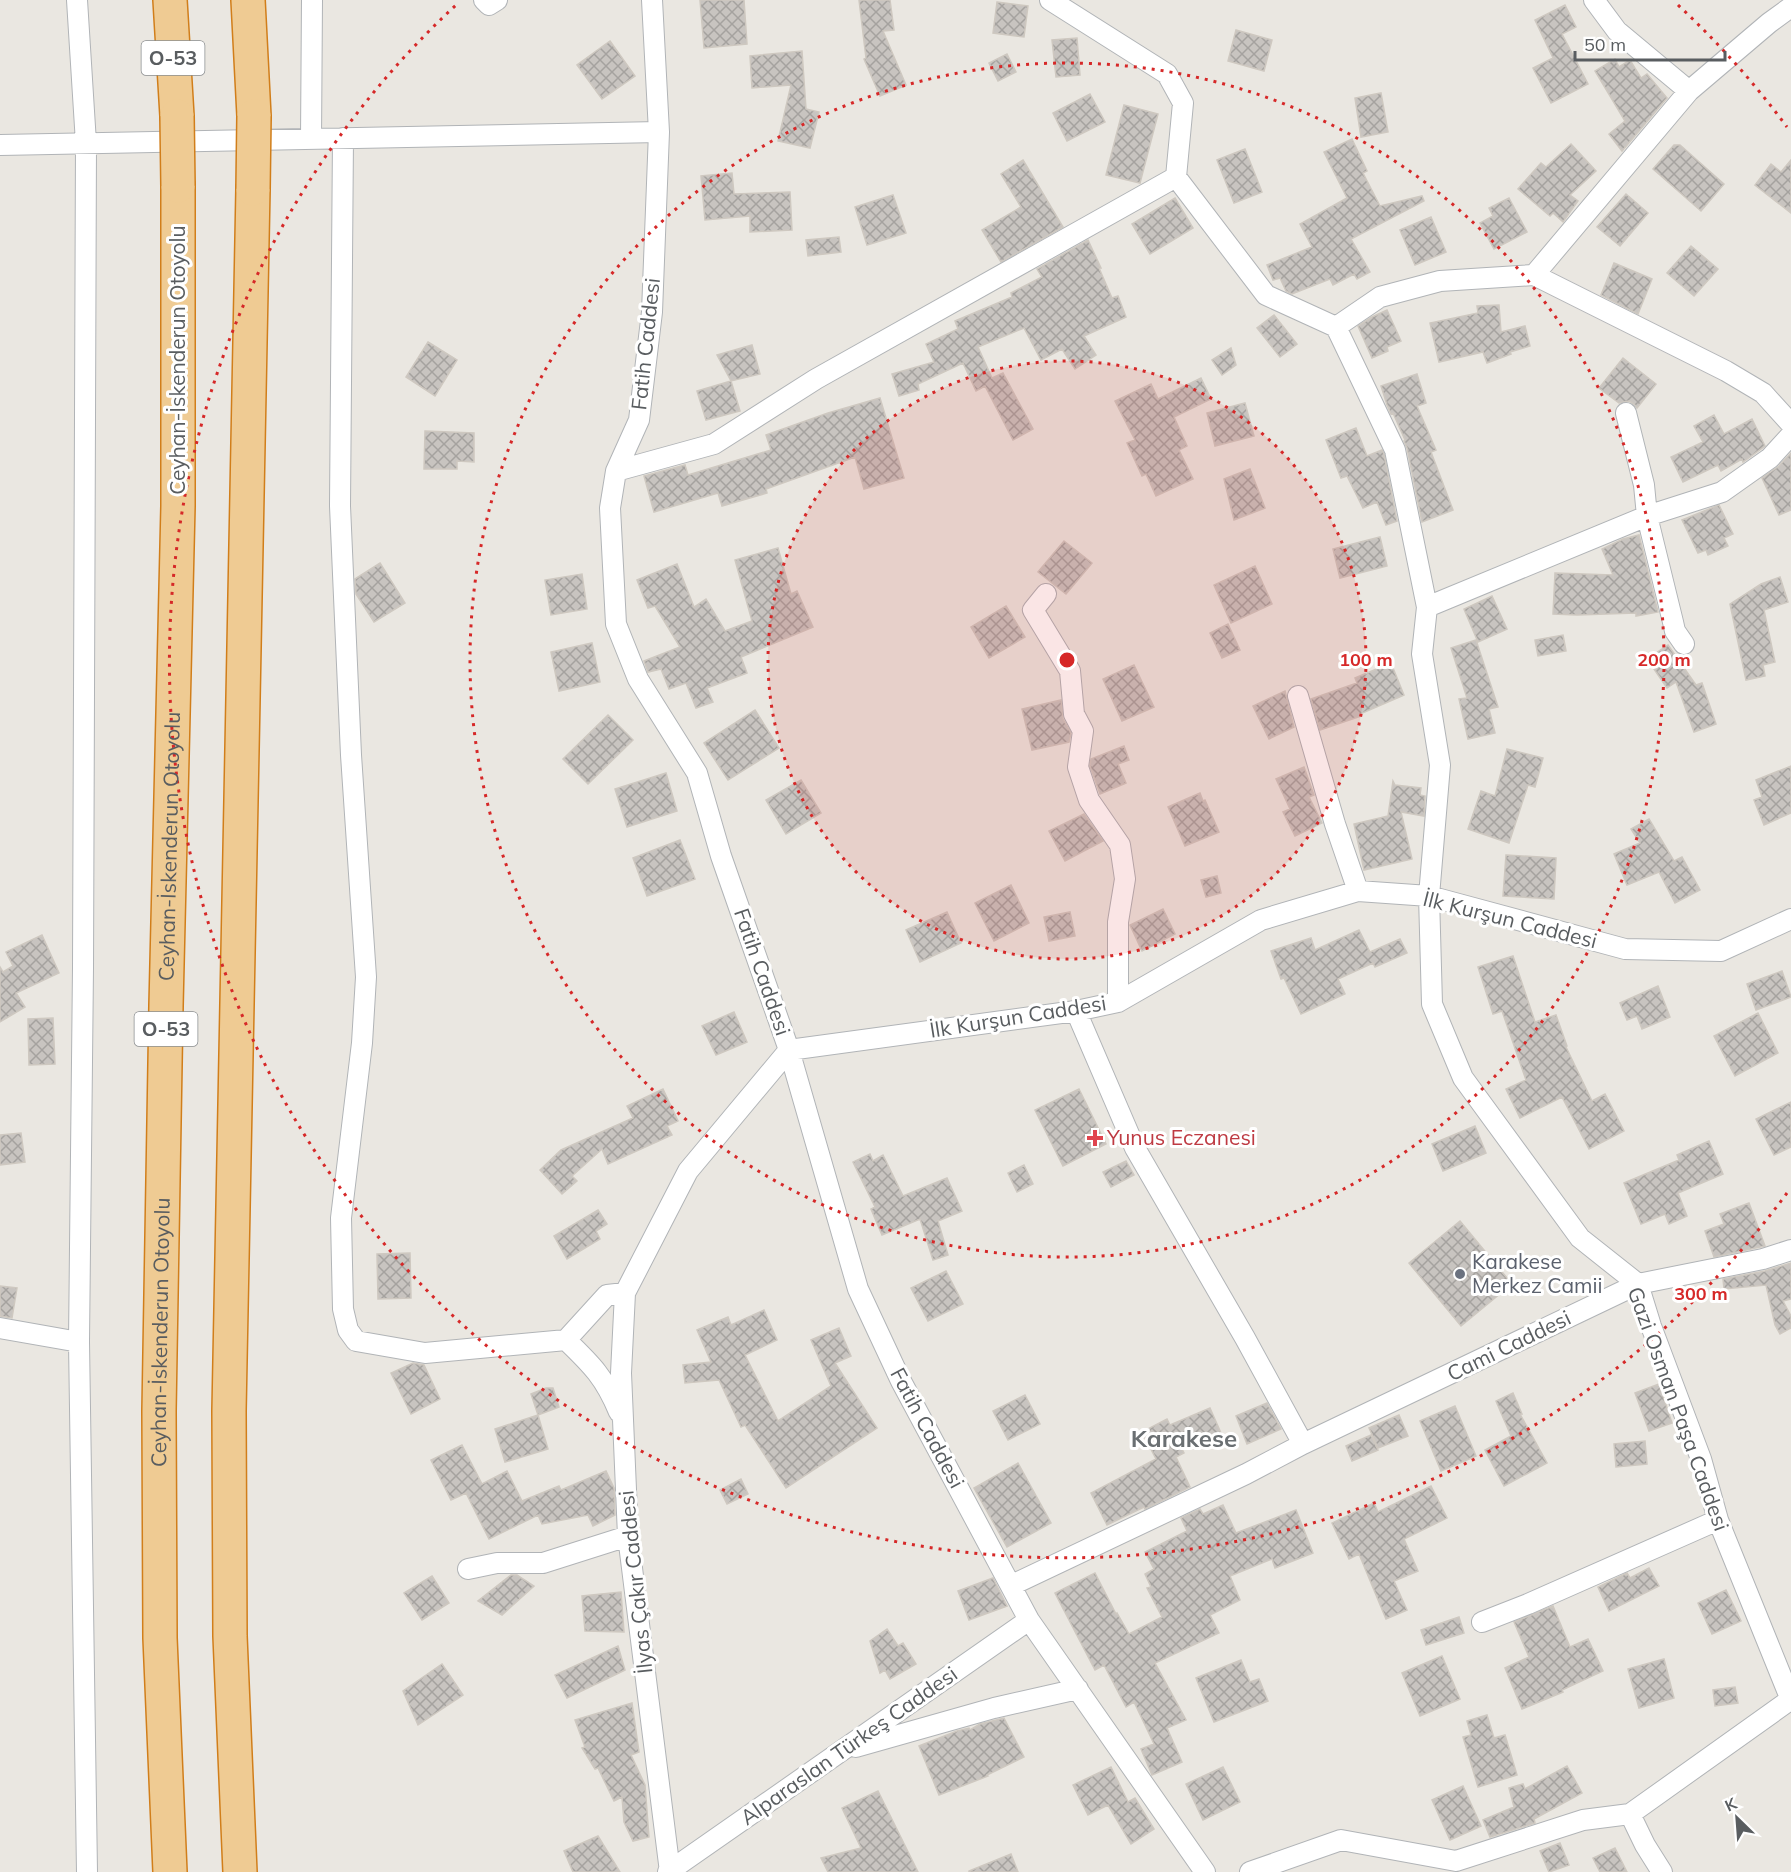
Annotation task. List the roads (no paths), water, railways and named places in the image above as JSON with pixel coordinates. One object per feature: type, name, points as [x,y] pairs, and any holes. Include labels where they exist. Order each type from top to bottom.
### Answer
[{"type":"highway","name":"Ceyhan-İskenderun Otoyolu","points":[[170,0],[177,116],[178,186],[177,518],[159,1411],[160,1638],[170,1872]]},
{"type":"highway","points":[[240,1872],[230,1636],[229,1411],[254,116],[248,0]]},
{"type":"street","points":[[77,0],[86,143],[83,968],[79,1342],[87,1872]]},
{"type":"street","points":[[311,139],[312,0]]},
{"type":"street","points":[[484,0],[489,5],[497,0]]},
{"type":"street","name":"Fatih Caddesi","points":[[652,0],[659,132],[652,312],[639,420],[616,471],[610,508],[616,624],[638,679],[697,772],[721,856],[789,1050],[858,1289],[900,1381],[1029,1620],[1205,1872]]},
{"type":"street","points":[[1050,0],[1167,74],[1183,103],[1176,177],[1266,295],[1336,327],[1380,297],[1440,281],[1534,275],[1726,371],[1763,393],[1791,424]]},
{"type":"street","points":[[1594,0],[1617,31],[1689,91]]},
{"type":"street","points":[[1534,275],[1689,91],[1791,7]]},
{"type":"street","points":[[0,146],[659,132]]},
{"type":"street","points":[[343,138],[340,506],[351,755],[366,977],[362,1042],[341,1218],[343,1309],[348,1330],[356,1341],[425,1353],[566,1340],[607,1295],[625,1293],[688,1171],[789,1050]]},
{"type":"street","points":[[616,471],[714,444],[816,379],[1176,177]]},
{"type":"street","name":"Gazi Osman Paşa Caddesi","points":[[1336,327],[1395,450],[1427,607],[1422,654],[1440,765],[1429,896],[1432,1004],[1463,1077],[1580,1238],[1638,1284],[1651,1326],[1701,1459],[1718,1520],[1790,1700]]},
{"type":"street","points":[[1626,413],[1644,485],[1647,516],[1675,631],[1684,644]]},
{"type":"street","points":[[1427,607],[1647,516],[1722,492],[1770,458],[1791,435]]},
{"type":"street","points":[[1046,594],[1033,610],[1070,670],[1074,714],[1083,731],[1078,767],[1089,800],[1120,845],[1125,879],[1118,922],[1118,1002]]},
{"type":"street","points":[[1298,696],[1335,824],[1358,891]]},
{"type":"street","name":"İlk Kurşun Caddesi","points":[[789,1050],[1076,1011],[1118,1002],[1261,920],[1358,891],[1429,896],[1624,949],[1721,951],[1791,919]]},
{"type":"street","points":[[1076,1011],[1135,1148],[1245,1338],[1303,1444]]},
{"type":"street","name":"Cami Caddesi","points":[[1012,1585],[1638,1284],[1763,1259],[1791,1250]]},
{"type":"street","name":"İlyas Çakır Caddesi","points":[[625,1293],[621,1373],[628,1536],[669,1872]]},
{"type":"street","points":[[0,1328],[79,1342]]},
{"type":"street","points":[[566,1340],[594,1366],[608,1386],[624,1424]]},
{"type":"street","points":[[1482,1622],[1718,1520]]},
{"type":"street","points":[[468,1569],[497,1563],[543,1563],[628,1536]]},
{"type":"street","name":"Alparaslan Türkeş Caddesi","points":[[669,1872],[1029,1620]]},
{"type":"street","points":[[842,1751],[994,1708],[1078,1689]]},
{"type":"street","points":[[1250,1872],[1341,1840],[1456,1861],[1583,1820],[1630,1814],[1790,1700]]},
{"type":"street","points":[[1630,1814],[1645,1845],[1662,1872]]},
{"type":"place","name":"Yunus Eczanesi","points":[[1095,1138]]},
{"type":"place","name":"Karakese Merkez Camii","points":[[1460,1274]]},
{"type":"district","name":"Karakese","points":[[1184,1439]]}]
